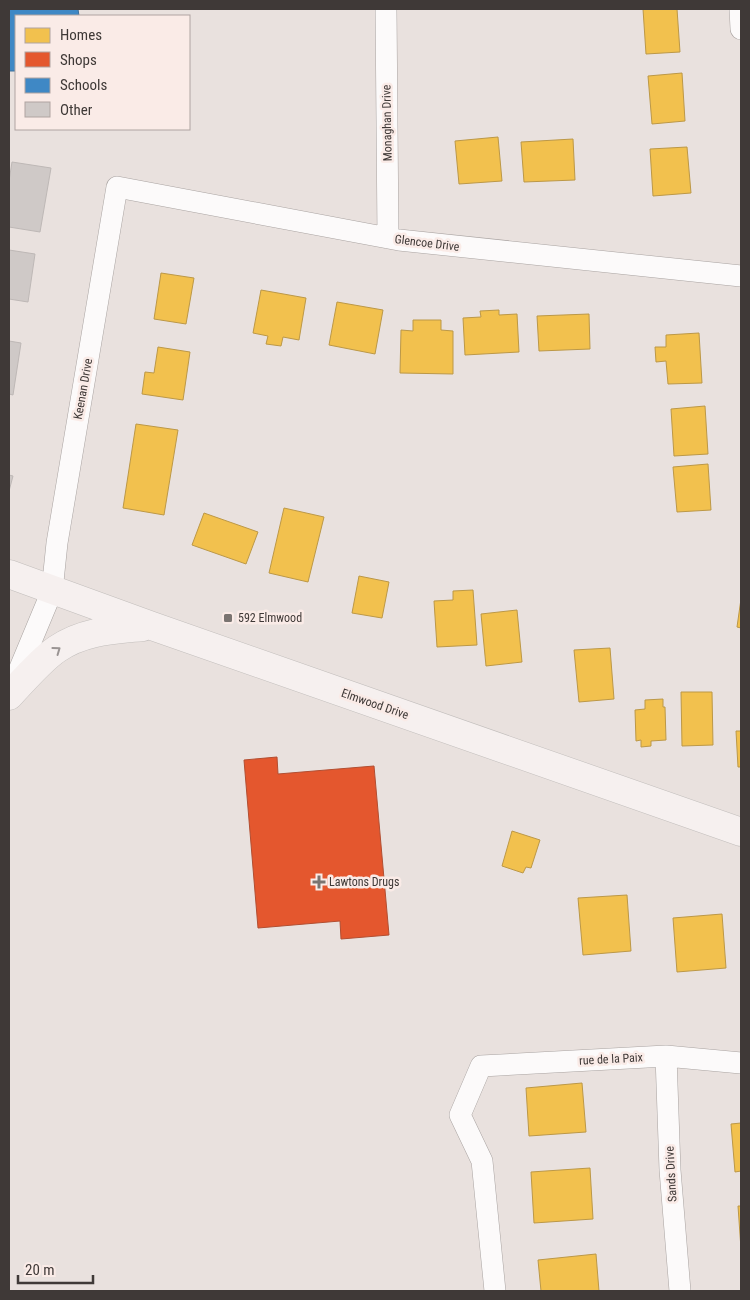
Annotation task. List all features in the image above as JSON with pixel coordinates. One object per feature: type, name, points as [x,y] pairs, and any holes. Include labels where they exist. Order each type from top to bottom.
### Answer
[{"type":"main road","name":"Elmwood Drive","points":[[9,574],[52,591],[741,832]]},
{"type":"main road","points":[[9,695],[56,649],[83,636],[107,630],[152,626]]},
{"type":"street","name":"Monaghan Drive","points":[[386,9],[388,238]]},
{"type":"street","points":[[740,9],[741,29]]},
{"type":"street","name":"Glencoe Drive","points":[[117,186],[388,238],[741,276]]},
{"type":"street","name":"Keenan Drive","points":[[9,695],[52,591],[59,533],[117,186]]},
{"type":"street","name":"rue de la Paix","points":[[495,1291],[482,1161],[460,1115],[481,1066],[666,1056],[741,1063]]},
{"type":"street","name":"Sands Drive","points":[[666,1056],[670,1170],[680,1291]]},
{"type":"building: Homes","points":[[643,9],[677,9],[680,52],[646,54]]},
{"type":"building: Homes","points":[[682,73],[685,121],[652,124],[648,76]]},
{"type":"building: Homes","points":[[498,137],[502,181],[459,184],[455,141]]},
{"type":"building: Homes","points":[[573,139],[575,180],[524,182],[521,142]]},
{"type":"building: Homes","points":[[687,147],[691,193],[653,196],[650,149]]},
{"type":"building: Homes","points":[[161,273],[194,278],[186,324],[154,319]]},
{"type":"building: Homes","points":[[261,290],[306,298],[299,340],[283,337],[281,346],[266,344],[268,336],[253,333]]},
{"type":"building: Homes","points":[[337,302],[383,310],[375,354],[329,345]]},
{"type":"building: Homes","points":[[499,310],[499,315],[517,314],[519,352],[465,355],[463,318],[481,317],[480,311]]},
{"type":"building: Homes","points":[[589,314],[590,349],[539,351],[537,316]]},
{"type":"building: Homes","points":[[413,320],[441,320],[441,330],[453,331],[453,374],[400,373],[401,330],[413,331]]},
{"type":"building: Homes","points":[[699,333],[702,383],[668,384],[666,361],[656,362],[655,347],[666,347],[666,335]]},
{"type":"building: Homes","points":[[158,347],[190,352],[183,400],[142,394],[145,372],[154,373]]},
{"type":"building: Homes","points":[[705,406],[708,454],[674,456],[671,409]]},
{"type":"building: Homes","points":[[136,424],[178,430],[164,515],[123,508]]},
{"type":"building: Homes","points":[[708,464],[711,510],[677,512],[673,467]]},
{"type":"building: Homes","points":[[284,508],[324,517],[308,582],[269,573]]},
{"type":"building: Homes","points":[[204,513],[258,532],[246,564],[192,545]]},
{"type":"building: Homes","points":[[359,576],[389,582],[382,618],[352,613]]},
{"type":"building: Homes","points":[[473,590],[477,645],[437,647],[434,601],[453,600],[453,591]]},
{"type":"building: Homes","points":[[741,599],[741,628],[737,627]]},
{"type":"building: Homes","points":[[517,610],[522,662],[486,666],[481,614]]},
{"type":"building: Homes","points":[[610,648],[614,699],[579,702],[574,650]]},
{"type":"building: Homes","points":[[681,692],[712,692],[713,745],[682,746]]},
{"type":"building: Homes","points":[[663,699],[666,740],[651,741],[651,746],[641,747],[641,740],[636,741],[635,710],[645,709],[645,700]]},
{"type":"building: Homes","points":[[736,731],[741,731],[741,767],[738,767]]},
{"type":"building: Homes","points":[[512,831],[540,840],[531,868],[526,867],[523,873],[502,866]]},
{"type":"building: Homes","points":[[627,895],[631,951],[583,955],[578,898]]},
{"type":"building: Homes","points":[[722,914],[726,968],[677,972],[673,918]]},
{"type":"building: Homes","points":[[582,1083],[586,1132],[529,1136],[526,1088]]},
{"type":"building: Homes","points":[[741,1123],[741,1171],[735,1172],[731,1124]]},
{"type":"building: Homes","points":[[590,1168],[593,1219],[534,1223],[531,1172]]},
{"type":"building: Homes","points":[[738,1206],[741,1206],[741,1249]]},
{"type":"building: Homes","points":[[596,1254],[599,1291],[541,1291],[538,1260]]},
{"type":"building: Shops","name":"Lawtons Drugs","points":[[277,757],[278,774],[374,766],[389,935],[341,939],[340,921],[258,928],[244,760]]},
{"type":"building: Schools","points":[[9,9],[78,9],[79,15],[15,15],[15,71],[9,71]]},
{"type":"building: Other","points":[[12,162],[51,168],[40,232],[9,227],[9,181]]},
{"type":"building: Other","points":[[9,250],[35,254],[28,302],[9,299]]},
{"type":"building: Other","points":[[9,341],[21,343],[13,395],[9,394]]},
{"type":"building: Other","points":[[9,475],[13,476],[9,491]]},
{"type":"place","name":"592 Elmwood","points":[[228,618]]},
{"type":"place","name":"Lawtons Drugs","points":[[319,882]]}]
